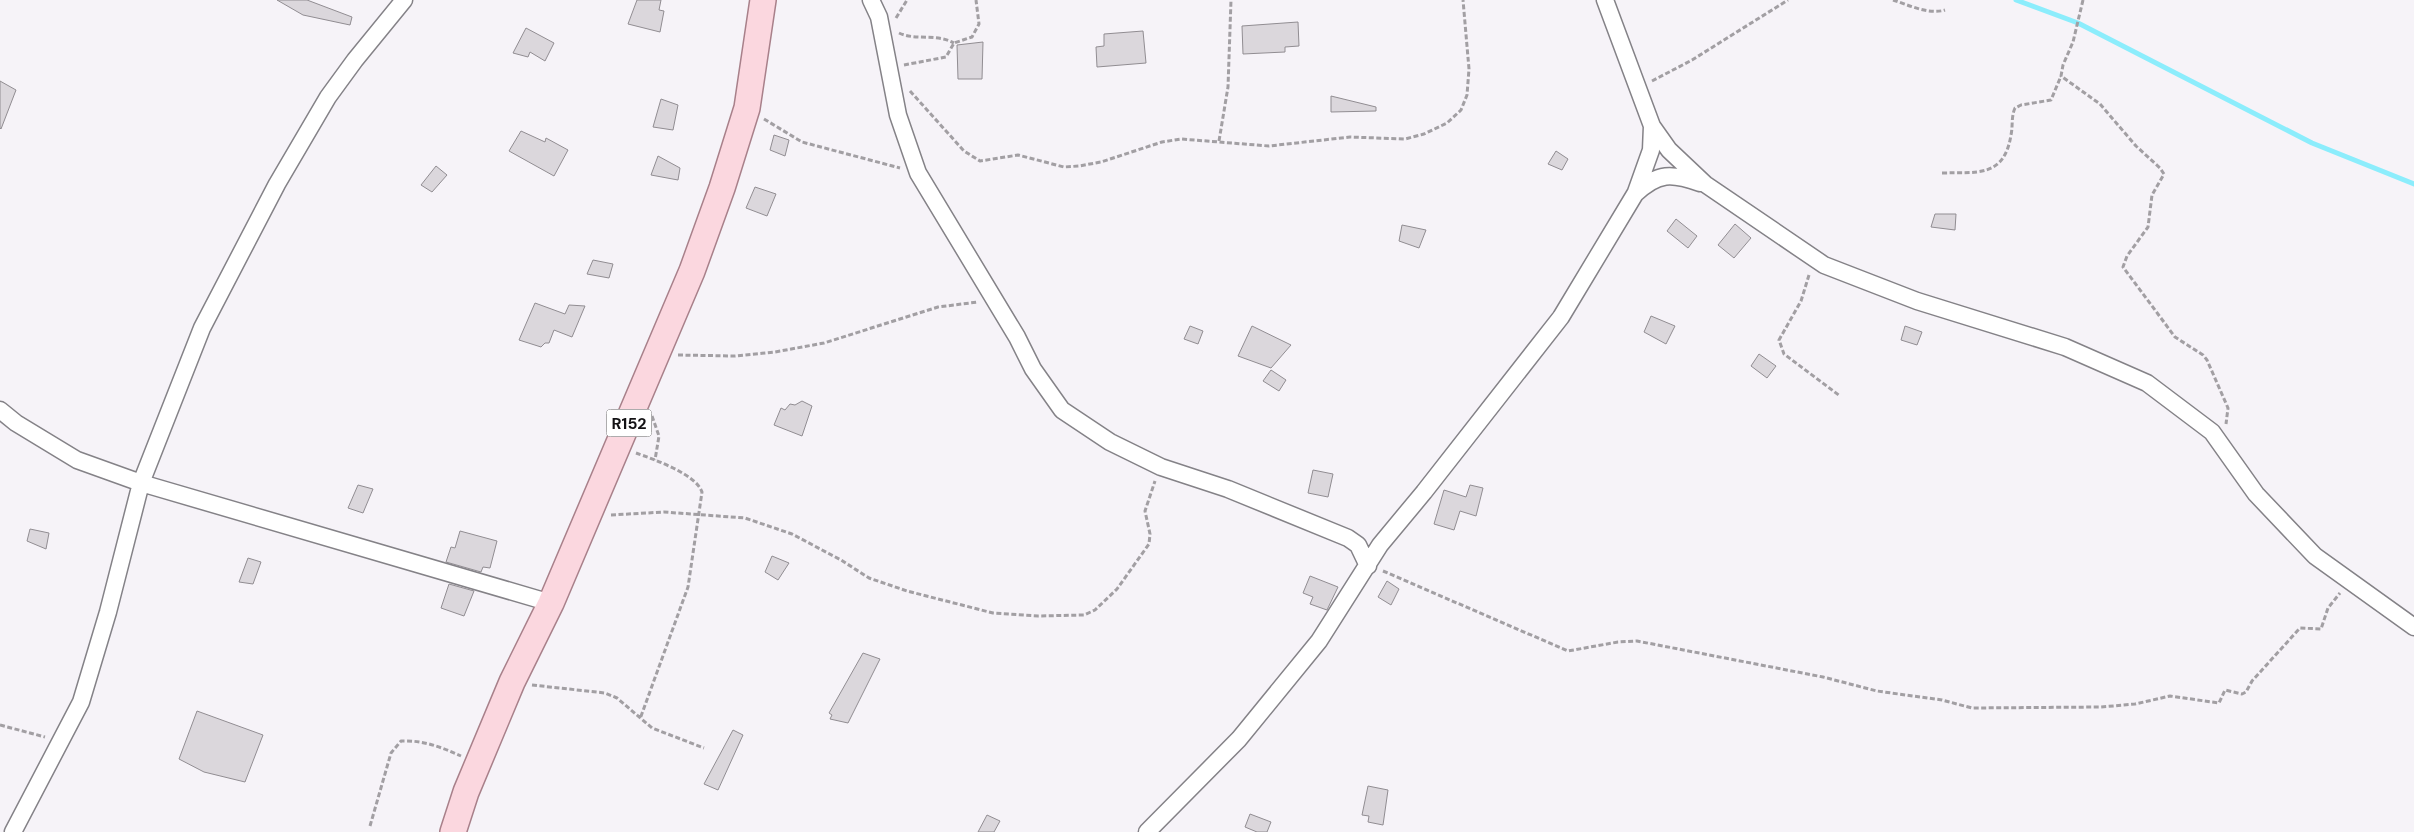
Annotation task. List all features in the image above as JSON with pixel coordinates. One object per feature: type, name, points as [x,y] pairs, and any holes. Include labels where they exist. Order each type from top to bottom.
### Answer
[{"type":"main road","name":"R152","points":[[453,832],[478,763],[512,682],[552,603],[692,271],[722,188],[747,108],[764,0]]},
{"type":"street","points":[[14,832],[59,740],[81,702],[108,612],[141,482],[202,328],[277,184],[328,97],[355,60],[404,0]]},
{"type":"street","points":[[871,0],[879,17],[898,115],[918,173],[1034,369],[1062,410],[1110,442],[1161,466],[1228,489],[1337,532],[1358,545],[1368,566]]},
{"type":"street","points":[[1605,0],[1652,126],[1669,150],[1705,184],[1824,264],[1917,301],[2065,347],[2110,365],[2147,383],[2202,422],[2219,440],[2256,494],[2315,556],[2414,627]]},
{"type":"street","points":[[1147,832],[1239,740],[1319,641],[1392,530],[1561,317],[1635,194],[1651,150],[1652,126]]},
{"type":"street","points":[[1635,194],[1645,184],[1665,175],[1678,176],[1705,184]]},
{"type":"street","points":[[0,410],[16,423],[77,460],[141,482],[552,603]]},
{"type":"path","points":[[897,32],[910,36],[940,38],[954,43],[968,39],[976,32],[979,24],[976,0]]},
{"type":"path","points":[[1218,141],[1228,87],[1231,0]]},
{"type":"path","points":[[889,70],[921,102],[964,151],[980,161],[1018,154],[1064,167],[1079,166],[1124,156],[1162,142],[1181,139],[1270,146],[1350,137],[1391,140],[1424,134],[1447,124],[1461,110],[1468,95],[1469,69],[1463,0]]},
{"type":"path","points":[[1637,88],[1692,60],[1788,0]]},
{"type":"path","points":[[1893,0],[1924,10],[1938,12],[1945,10]]},
{"type":"path","points":[[1942,173],[1978,172],[2000,164],[2005,158],[2009,147],[2015,108],[2021,105],[2051,100],[2061,76],[2063,65],[2074,42],[2083,0]]},
{"type":"path","points":[[889,70],[941,59],[949,54],[954,43]]},
{"type":"path","points":[[2061,76],[2100,104],[2124,134],[2163,172],[2152,195],[2148,227],[2127,256],[2123,266],[2175,337],[2203,355],[2207,360],[2228,408],[2226,428],[2219,440]]},
{"type":"path","points":[[747,108],[802,142],[918,173]]},
{"type":"path","points":[[1799,249],[1809,272],[1809,279],[1801,301],[1779,340],[1779,345],[1784,354],[1840,396]]},
{"type":"path","points":[[657,354],[735,356],[775,352],[824,342],[938,307],[994,300]]},
{"type":"path","points":[[638,401],[653,417],[657,426],[659,436],[656,460]]},
{"type":"path","points":[[619,447],[656,460],[696,482],[702,492],[697,513],[688,587],[640,719]]},
{"type":"path","points":[[589,517],[664,512],[745,518],[792,534],[841,560],[869,578],[908,591],[992,613],[1038,616],[1084,615],[1095,610],[1112,594],[1149,544],[1150,534],[1145,519],[1147,502],[1161,466]]},
{"type":"path","points":[[1368,566],[1504,622],[1564,651],[1637,641],[1823,678],[1877,691],[1942,700],[1972,708],[2101,707],[2135,704],[2170,696],[2219,703],[2225,690],[2242,694],[2246,692],[2252,681],[2300,628],[2321,629],[2328,608],[2340,593],[2346,591],[2367,595]]},
{"type":"path","points":[[512,682],[605,693],[617,698],[652,728],[704,748]]},
{"type":"path","points":[[0,725],[59,740]]},
{"type":"path","points":[[370,826],[391,753],[401,741],[416,740],[438,746],[478,763]]},
{"type":"building","points":[[277,0],[307,0],[352,17],[350,25],[303,15]]},
{"type":"building","points":[[637,0],[661,0],[659,10],[664,11],[660,32],[628,24]]},
{"type":"building","points":[[1298,22],[1299,46],[1285,47],[1285,52],[1243,54],[1242,26]]},
{"type":"building","points":[[526,28],[554,43],[545,61],[530,52],[528,57],[513,53]]},
{"type":"building","points":[[1143,31],[1146,63],[1097,67],[1096,47],[1104,46],[1104,34]]},
{"type":"building","points":[[983,42],[982,79],[958,79],[957,45]]},
{"type":"building","points":[[0,81],[16,90],[1,129],[0,128]]},
{"type":"building","points":[[1331,96],[1376,107],[1376,111],[1331,112]]},
{"type":"building","points":[[661,99],[678,105],[673,130],[653,127]]},
{"type":"building","points":[[521,131],[545,142],[546,138],[568,150],[554,176],[509,151]]},
{"type":"building","points":[[774,135],[789,140],[785,156],[770,150]]},
{"type":"building","points":[[1556,151],[1568,159],[1562,170],[1548,164]]},
{"type":"building","points":[[658,156],[680,168],[678,180],[651,175]]},
{"type":"building","points":[[436,166],[447,175],[432,192],[421,185]]},
{"type":"building","points":[[755,187],[776,194],[767,216],[746,208]]},
{"type":"building","points":[[1935,214],[1956,214],[1955,230],[1931,227]]},
{"type":"building","points":[[1676,219],[1697,236],[1688,248],[1667,231]]},
{"type":"building","points":[[1735,224],[1751,238],[1734,258],[1718,245]]},
{"type":"building","points":[[1402,225],[1426,230],[1419,248],[1399,241]]},
{"type":"building","points":[[593,260],[613,264],[609,278],[587,274]]},
{"type":"building","points":[[535,303],[565,314],[569,305],[585,306],[572,337],[554,330],[549,343],[545,343],[541,347],[519,340]]},
{"type":"building","points":[[1651,316],[1675,326],[1666,344],[1644,332]]},
{"type":"building","points":[[1190,326],[1203,331],[1198,344],[1184,339]]},
{"type":"building","points":[[1252,326],[1291,345],[1271,368],[1238,356]]},
{"type":"building","points":[[1905,326],[1922,332],[1917,345],[1901,340]]},
{"type":"building","points":[[1759,354],[1776,366],[1767,378],[1751,366]]},
{"type":"building","points":[[1271,370],[1286,380],[1279,391],[1263,381]]},
{"type":"building","points":[[802,401],[812,406],[802,436],[774,425],[781,408],[785,410],[790,404],[795,405]]},
{"type":"building","points":[[1313,470],[1333,474],[1328,497],[1308,493]]},
{"type":"building","points":[[358,485],[373,489],[363,513],[348,508]]},
{"type":"building","points":[[1470,485],[1483,488],[1476,516],[1460,511],[1454,530],[1434,524],[1444,490],[1466,497]]},
{"type":"building","points":[[30,529],[49,533],[46,549],[27,541]]},
{"type":"building","points":[[460,531],[497,541],[490,568],[483,567],[481,572],[446,562],[451,547],[455,548]]},
{"type":"building","points":[[772,556],[789,563],[778,580],[765,572]]},
{"type":"building","points":[[248,558],[261,562],[253,584],[239,582]]},
{"type":"building","points":[[1310,576],[1338,587],[1327,610],[1310,604],[1313,597],[1303,593]]},
{"type":"building","points":[[1387,581],[1399,589],[1391,605],[1378,597]]},
{"type":"building","points":[[449,584],[474,591],[464,616],[441,608]]},
{"type":"building","points":[[863,653],[880,659],[848,723],[830,719],[832,715],[829,713]]},
{"type":"building","points":[[197,711],[263,735],[245,782],[204,772],[179,759]]},
{"type":"building","points":[[733,730],[743,735],[718,790],[704,784]]},
{"type":"building","points":[[1368,786],[1388,790],[1383,825],[1368,822],[1369,816],[1362,815]]},
{"type":"building","points":[[1250,814],[1271,822],[1267,832],[1257,832],[1245,827]]},
{"type":"building","points":[[987,815],[1000,821],[994,832],[978,832]]},
{"type":"waterway","points":[[2016,0],[2078,23],[2312,143],[2414,184]]}]
